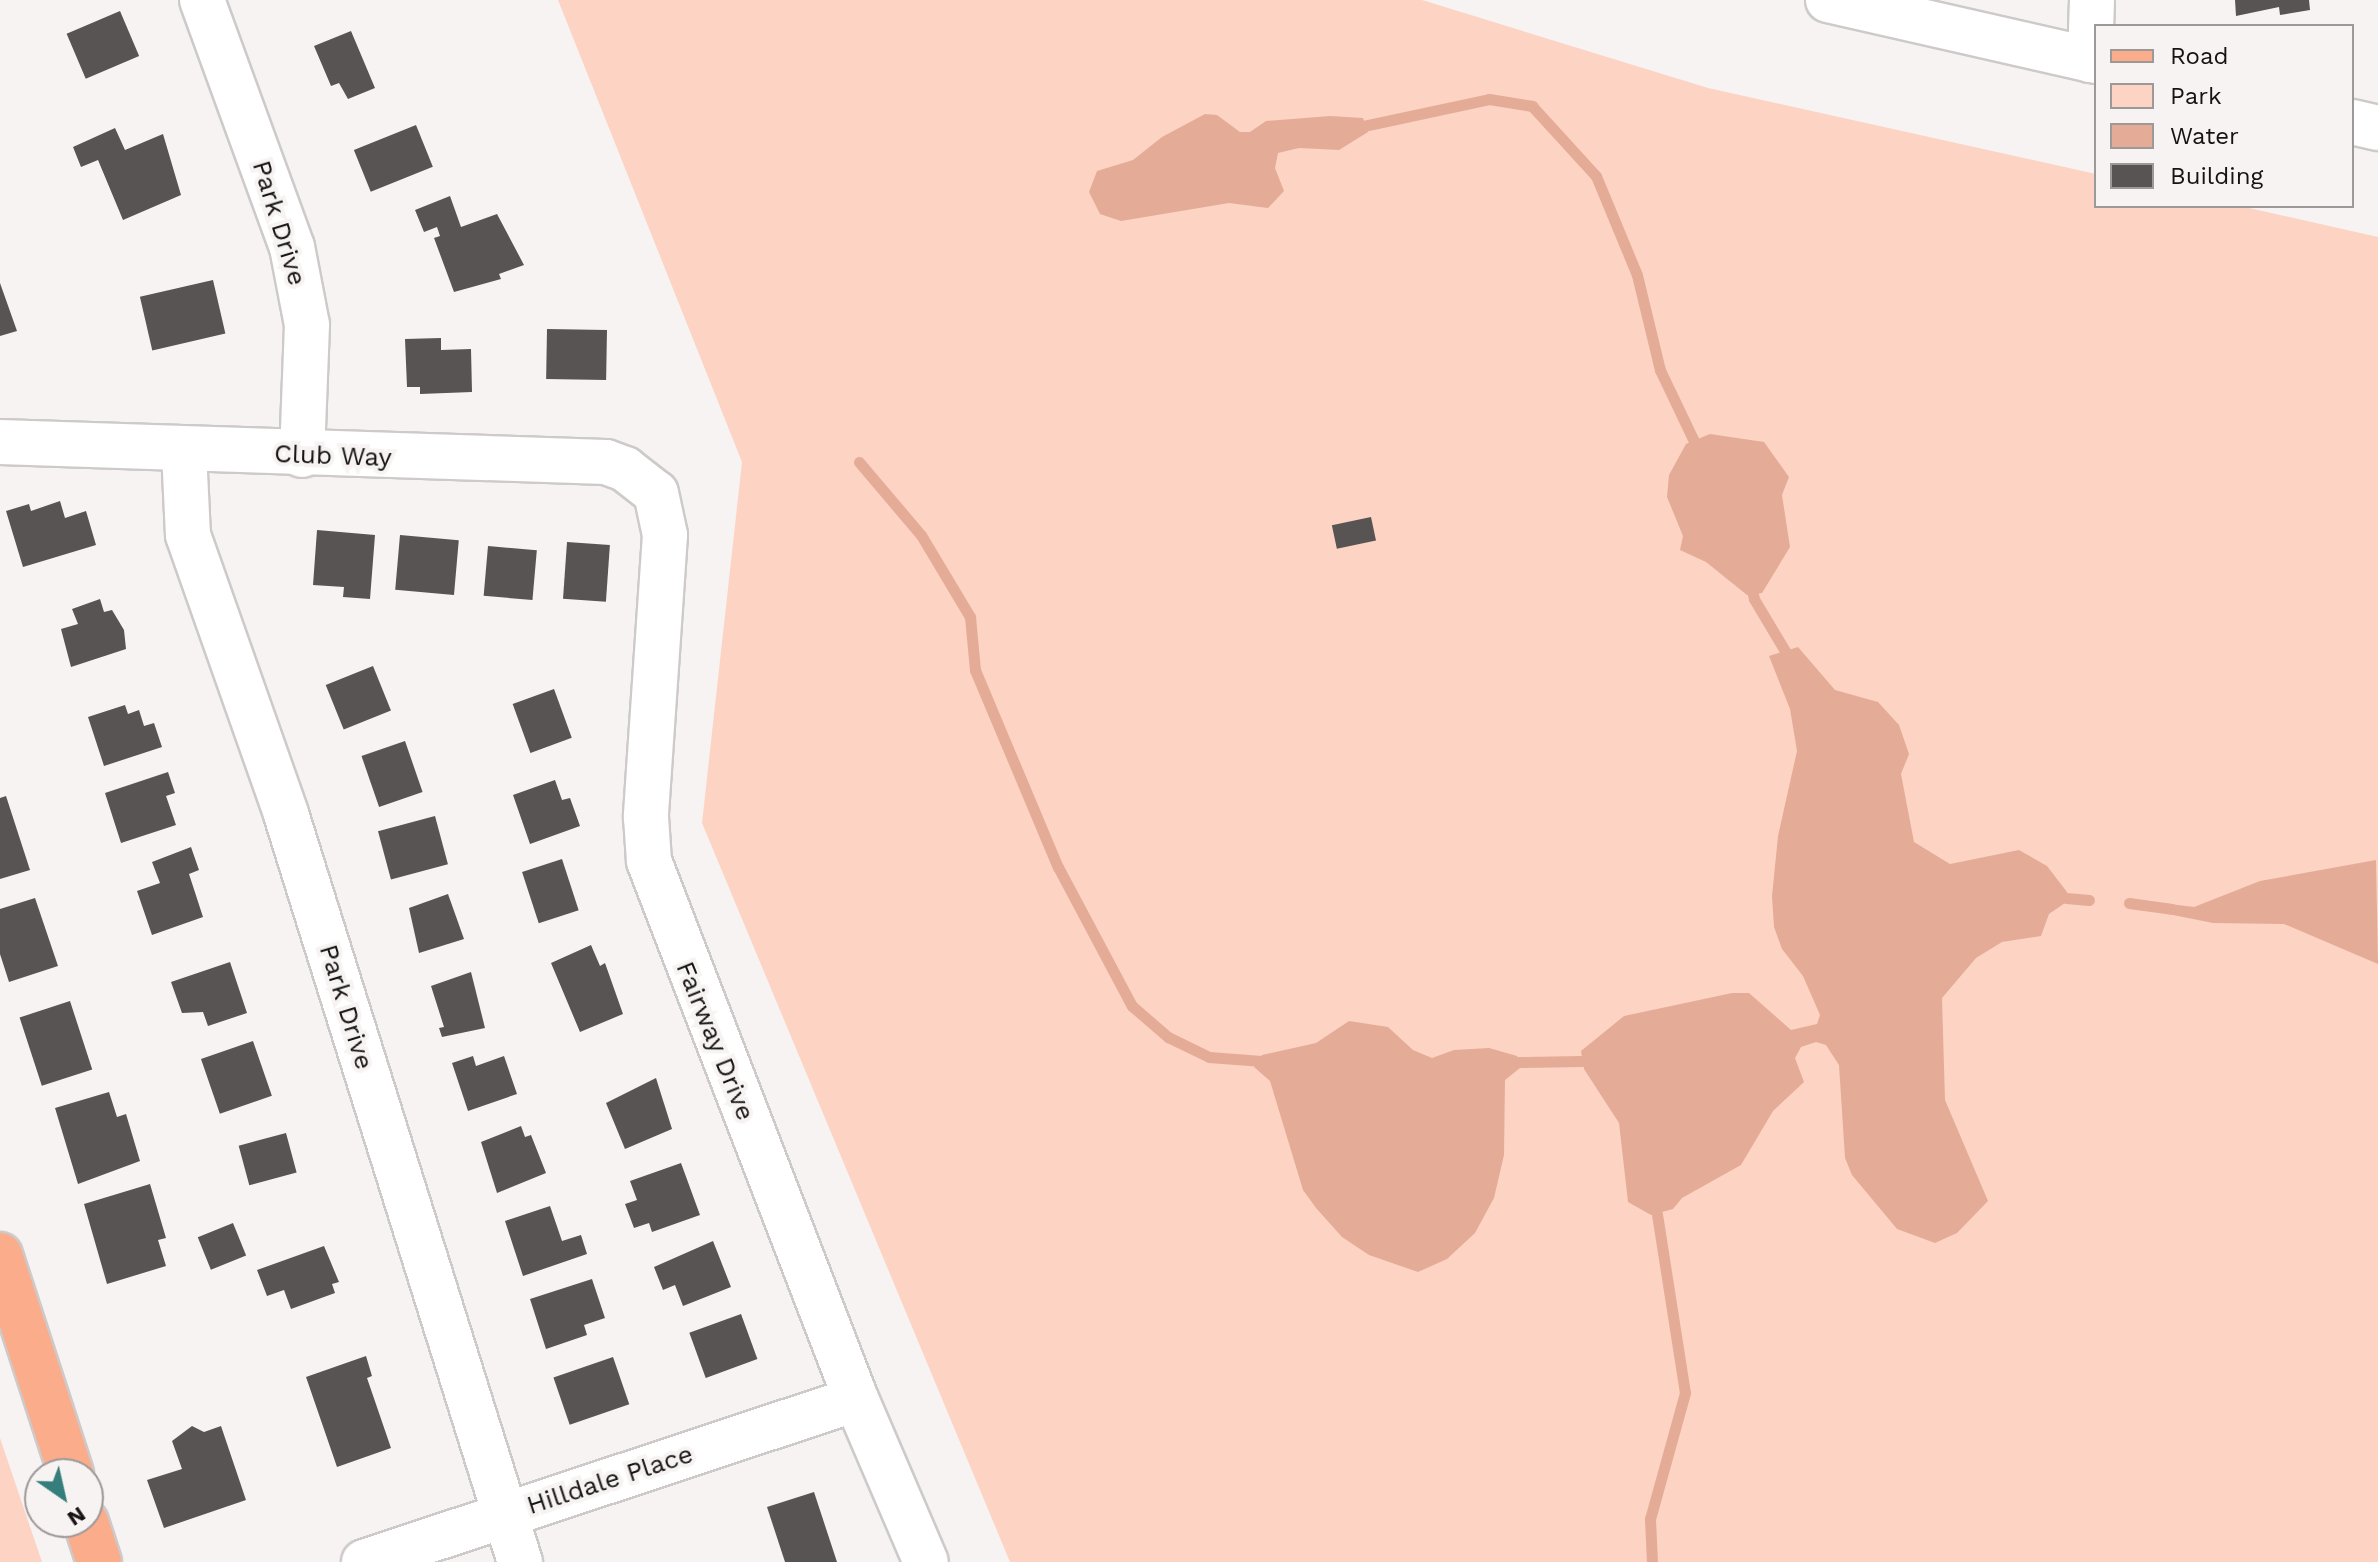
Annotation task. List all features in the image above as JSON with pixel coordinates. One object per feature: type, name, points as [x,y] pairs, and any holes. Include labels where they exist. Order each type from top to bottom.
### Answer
[{"type":"main road","points":[[0,1255],[66,1458]]},
{"type":"main road","points":[[91,1538],[99,1562]]},
{"type":"street","name":"Park Drive","points":[[202,0],[292,247],[307,325],[302,455]]},
{"type":"street","points":[[1828,0],[2093,60],[2092,0]]},
{"type":"street","points":[[2354,122],[2378,128]]},
{"type":"street","name":"Club Way","points":[[0,442],[302,455],[606,462],[625,469],[656,493]]},
{"type":"street","name":"Park Drive","points":[[184,451],[188,535],[286,814],[520,1562]]},
{"type":"street","name":"Fairway Drive","points":[[656,493],[665,535],[646,817],[649,861],[856,1399],[926,1562]]},
{"type":"street","name":"Hilldale Place","points":[[364,1562],[856,1399]]},
{"type":"green space","points":[[558,0],[1422,0],[1708,88],[2094,174],[2094,208],[2249,208],[2378,237],[2378,1562],[1010,1562],[702,823],[742,462]]},
{"type":"green space","points":[[0,1438],[24,1509],[24,1538],[34,1538],[42,1562],[0,1562]]},
{"type":"water","points":[[1205,114],[1217,115],[1240,132],[1250,132],[1266,121],[1330,116],[1363,118],[1368,132],[1339,150],[1299,148],[1278,153],[1275,168],[1284,191],[1268,208],[1229,203],[1121,221],[1100,214],[1089,192],[1097,171],[1133,160],[1162,137]]},
{"type":"water","points":[[1710,434],[1764,442],[1789,477],[1782,495],[1790,547],[1762,593],[1747,595],[1706,562],[1680,550],[1683,536],[1667,497],[1669,475],[1686,444]]},
{"type":"water","points":[[1798,647],[1835,690],[1878,702],[1899,725],[1909,754],[1901,774],[1914,842],[1950,864],[2019,850],[2047,866],[2067,892],[2065,903],[2049,914],[2041,936],[2002,942],[1976,958],[1942,998],[1945,1100],[1988,1201],[1957,1233],[1935,1243],[1897,1229],[1852,1175],[1845,1158],[1839,1065],[1826,1045],[1816,1042],[1801,1047],[1795,1058],[1804,1082],[1773,1111],[1741,1165],[1682,1198],[1673,1209],[1651,1215],[1628,1202],[1619,1123],[1584,1069],[1581,1051],[1624,1016],[1732,993],[1749,993],[1791,1030],[1817,1024],[1820,1015],[1803,976],[1782,949],[1774,927],[1772,896],[1778,836],[1797,751],[1790,709],[1769,656]]},
{"type":"water","points":[[2376,860],[2378,964],[2284,924],[2213,923],[2158,912],[2162,903],[2194,907],[2260,881]]},
{"type":"water","points":[[1349,1021],[1388,1027],[1413,1050],[1432,1058],[1454,1050],[1489,1048],[1517,1056],[1520,1068],[1505,1080],[1504,1155],[1494,1198],[1475,1233],[1447,1259],[1418,1272],[1369,1255],[1342,1237],[1316,1208],[1303,1190],[1270,1081],[1254,1067],[1262,1055],[1316,1043]]},
{"type":"building","points":[[2235,0],[2309,0],[2310,10],[2280,15],[2279,7],[2236,16]]},
{"type":"building","points":[[120,11],[139,56],[86,79],[67,34]]},
{"type":"building","points":[[351,31],[375,88],[348,99],[339,83],[331,86],[314,46]]},
{"type":"building","points":[[416,125],[433,167],[371,192],[354,150]]},
{"type":"building","points":[[115,128],[125,150],[163,134],[181,195],[123,220],[98,160],[81,167],[73,147]]},
{"type":"building","points":[[450,196],[461,227],[497,214],[524,265],[499,274],[501,279],[454,292],[434,238],[440,236],[437,227],[424,232],[415,210]]},
{"type":"building","points":[[213,280],[225,334],[152,350],[140,297]]},
{"type":"building","points":[[0,283],[17,331],[0,336]]},
{"type":"building","points":[[547,329],[607,330],[606,380],[546,379]]},
{"type":"building","points":[[441,338],[441,350],[471,349],[472,392],[420,394],[420,387],[407,387],[405,339]]},
{"type":"building","points":[[60,501],[65,518],[86,511],[96,545],[23,567],[6,511],[29,504],[31,511]]},
{"type":"building","points":[[1371,517],[1376,540],[1337,549],[1332,525]]},
{"type":"building","points":[[317,530],[375,535],[370,599],[343,597],[344,587],[313,585]]},
{"type":"building","points":[[400,535],[459,540],[454,595],[395,590]]},
{"type":"building","points":[[567,542],[610,545],[606,602],[563,599]]},
{"type":"building","points":[[488,546],[537,550],[532,600],[484,596]]},
{"type":"building","points":[[100,599],[104,612],[112,610],[124,630],[126,649],[71,667],[61,629],[78,624],[72,609]]},
{"type":"building","points":[[373,666],[391,711],[344,730],[326,685]]},
{"type":"building","points":[[554,689],[572,738],[530,753],[513,704]]},
{"type":"building","points":[[125,705],[128,714],[139,710],[144,726],[154,723],[162,747],[104,766],[88,717]]},
{"type":"building","points":[[405,741],[423,792],[379,807],[362,756]]},
{"type":"building","points":[[168,772],[175,793],[166,796],[176,825],[121,843],[105,793]]},
{"type":"building","points":[[555,780],[562,800],[570,798],[580,826],[530,844],[513,795]]},
{"type":"building","points":[[6,796],[30,870],[0,879],[0,798]]},
{"type":"building","points":[[435,816],[448,864],[391,880],[378,831]]},
{"type":"building","points":[[191,847],[199,870],[189,874],[203,917],[152,935],[137,891],[160,883],[152,862]]},
{"type":"building","points":[[562,859],[579,910],[539,923],[522,872]]},
{"type":"building","points":[[448,894],[464,939],[419,953],[409,908]]},
{"type":"building","points":[[35,898],[58,966],[9,982],[0,954],[0,909]]},
{"type":"building","points":[[591,945],[600,966],[605,963],[623,1014],[580,1032],[551,963]]},
{"type":"building","points":[[230,962],[247,1013],[208,1026],[203,1012],[182,1013],[171,982]]},
{"type":"building","points":[[471,972],[485,1028],[442,1037],[439,1028],[444,1027],[431,986]]},
{"type":"building","points":[[70,1001],[92,1069],[42,1086],[20,1017]]},
{"type":"building","points":[[253,1041],[272,1096],[220,1114],[201,1059]]},
{"type":"building","points":[[473,1056],[476,1066],[504,1056],[517,1094],[468,1111],[452,1063]]},
{"type":"building","points":[[656,1078],[672,1129],[625,1149],[606,1103]]},
{"type":"building","points":[[109,1092],[117,1117],[126,1114],[140,1161],[78,1184],[55,1108]]},
{"type":"building","points":[[521,1126],[525,1137],[531,1135],[546,1173],[497,1193],[481,1142]]},
{"type":"building","points":[[286,1133],[297,1173],[249,1185],[239,1146]]},
{"type":"building","points":[[681,1163],[700,1215],[652,1232],[649,1223],[634,1228],[625,1204],[637,1200],[630,1181]]},
{"type":"building","points":[[150,1184],[166,1238],[158,1240],[166,1266],[107,1284],[84,1204]]},
{"type":"building","points":[[550,1206],[562,1241],[581,1235],[587,1254],[523,1276],[505,1221]]},
{"type":"building","points":[[233,1223],[246,1255],[211,1270],[198,1237]]},
{"type":"building","points":[[713,1241],[731,1287],[683,1306],[675,1285],[663,1290],[654,1267]]},
{"type":"building","points":[[324,1246],[339,1282],[332,1284],[335,1293],[291,1309],[284,1290],[267,1296],[257,1270]]},
{"type":"building","points":[[592,1279],[605,1318],[584,1325],[587,1335],[546,1349],[530,1299]]},
{"type":"building","points":[[741,1314],[757,1359],[706,1378],[689,1333]]},
{"type":"building","points":[[366,1356],[372,1376],[367,1378],[391,1448],[337,1467],[306,1377]]},
{"type":"building","points":[[613,1357],[629,1404],[570,1425],[553,1378]]},
{"type":"building","points":[[192,1426],[204,1432],[221,1426],[246,1500],[164,1528],[147,1480],[182,1469],[172,1441]]},
{"type":"building","points":[[814,1492],[837,1562],[785,1562],[767,1507]]},
{"type":"waterway","points":[[1354,128],[1489,99],[1532,106],[1596,176],[1637,275],[1660,370],[1700,454]]},
{"type":"waterway","points":[[859,462],[921,535],[970,617],[975,670],[1058,867],[1132,1006],[1168,1037],[1209,1057],[1274,1062]]},
{"type":"waterway","points":[[1750,580],[1754,599],[1785,651]]},
{"type":"waterway","points":[[2066,898],[2089,900]]},
{"type":"waterway","points":[[2129,903],[2172,909]]},
{"type":"waterway","points":[[1518,1062],[1582,1061]]},
{"type":"waterway","points":[[1652,1562],[1650,1519],[1685,1393],[1657,1214]]}]
